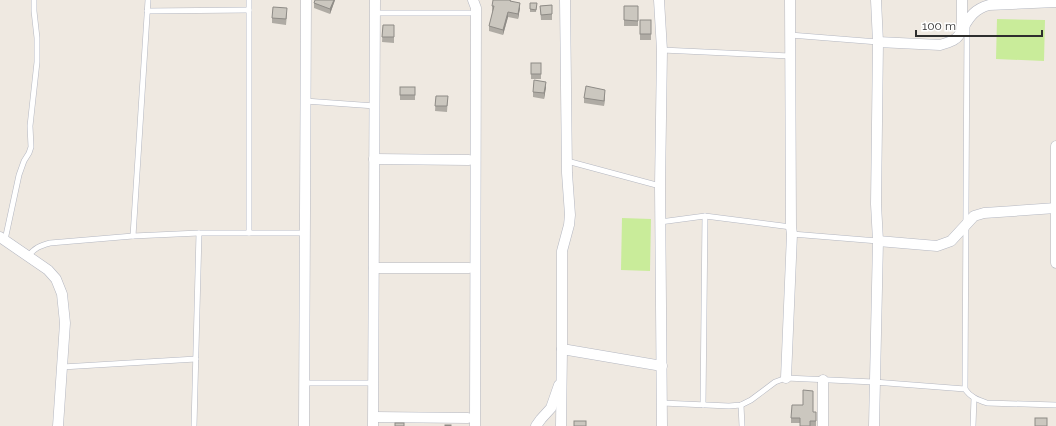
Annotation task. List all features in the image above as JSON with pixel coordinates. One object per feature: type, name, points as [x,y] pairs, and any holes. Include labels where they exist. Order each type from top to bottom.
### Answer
[{"type":"street","points":[[304,426],[306,0]]},
{"type":"street","points":[[375,0],[374,421],[470,423]]},
{"type":"street","points":[[470,423],[469,160],[470,13],[472,0]]},
{"type":"street","points":[[470,423],[476,8],[472,0]]},
{"type":"street","points":[[561,426],[562,252],[570,216],[567,161],[565,0]]},
{"type":"street","points":[[659,0],[662,50],[660,186],[662,426]]},
{"type":"street","points":[[786,378],[792,231],[790,0]]},
{"type":"street","points":[[874,426],[878,241],[876,204],[878,42],[876,0]]},
{"type":"street","points":[[962,0],[962,30]]},
{"type":"street","points":[[878,42],[940,45],[957,38],[967,20],[974,12],[982,7],[1056,2]]},
{"type":"street","points":[[1056,146],[1056,264]]},
{"type":"street","points":[[374,159],[469,160]]},
{"type":"street","points":[[878,241],[937,246],[950,241],[974,216],[984,213],[1056,208]]},
{"type":"street","points":[[3,238],[48,270],[56,279],[62,294],[65,323],[58,426]]},
{"type":"street","points":[[374,268],[469,268]]},
{"type":"street","points":[[562,350],[662,366]]},
{"type":"street","points":[[536,426],[551,408],[562,376]]},
{"type":"street","points":[[822,380],[823,426]]},
{"type":"lane","points":[[3,238],[19,175],[31,148],[30,126],[37,62],[34,0]]},
{"type":"lane","points":[[134,236],[148,0]]},
{"type":"lane","points":[[249,233],[250,0]]},
{"type":"lane","points":[[147,11],[250,10]]},
{"type":"lane","points":[[375,13],[470,13]]},
{"type":"lane","points":[[967,20],[965,389],[967,393],[974,398],[987,403],[1056,405]]},
{"type":"lane","points":[[790,35],[878,42]]},
{"type":"lane","points":[[662,50],[790,56]]},
{"type":"lane","points":[[305,101],[375,106]]},
{"type":"lane","points":[[567,161],[660,186]]},
{"type":"lane","points":[[660,222],[706,216],[792,231],[878,241]]},
{"type":"lane","points":[[703,405],[706,216]]},
{"type":"lane","points":[[194,426],[199,233]]},
{"type":"lane","points":[[28,256],[39,246],[134,236],[199,233],[305,233]]},
{"type":"lane","points":[[62,367],[196,359]]},
{"type":"lane","points":[[662,403],[729,406],[742,405],[775,382],[786,378],[874,382],[965,389]]},
{"type":"lane","points":[[304,383],[374,383]]},
{"type":"lane","points":[[973,426],[974,398]]},
{"type":"lane","points":[[742,405],[742,426]]},
{"type":"green space","points":[[997,19],[1045,20],[1044,61],[996,59]]},
{"type":"green space","points":[[622,218],[651,219],[650,271],[621,270]]},
{"type":"building","points":[[315,0],[334,0],[330,9],[314,3]]},
{"type":"building","points":[[493,0],[510,0],[520,3],[518,14],[508,12],[503,30],[489,26],[494,6],[492,6]]},
{"type":"building","points":[[530,3],[537,3],[536,10],[530,9]]},
{"type":"building","points":[[552,5],[552,14],[541,15],[540,6]]},
{"type":"building","points":[[624,6],[638,6],[638,21],[624,20]]},
{"type":"building","points":[[273,7],[287,8],[286,19],[272,18]]},
{"type":"building","points":[[640,20],[651,20],[651,34],[640,34]]},
{"type":"building","points":[[383,25],[394,25],[394,37],[382,37]]},
{"type":"building","points":[[531,63],[541,63],[541,74],[531,74]]},
{"type":"building","points":[[534,80],[546,82],[544,93],[533,92]]},
{"type":"building","points":[[586,86],[605,90],[604,101],[584,98]]},
{"type":"building","points":[[400,87],[415,87],[415,95],[400,95]]},
{"type":"building","points":[[436,96],[448,96],[447,106],[435,106]]},
{"type":"building","points":[[803,390],[813,391],[813,412],[816,412],[816,421],[810,421],[810,426],[800,426],[800,418],[791,418],[792,405],[803,405]]},
{"type":"building","points":[[1035,418],[1047,418],[1047,426],[1035,426]]},
{"type":"building","points":[[574,421],[586,421],[586,426],[574,426]]},
{"type":"building","points":[[395,423],[404,423],[404,426],[395,426]]}]
